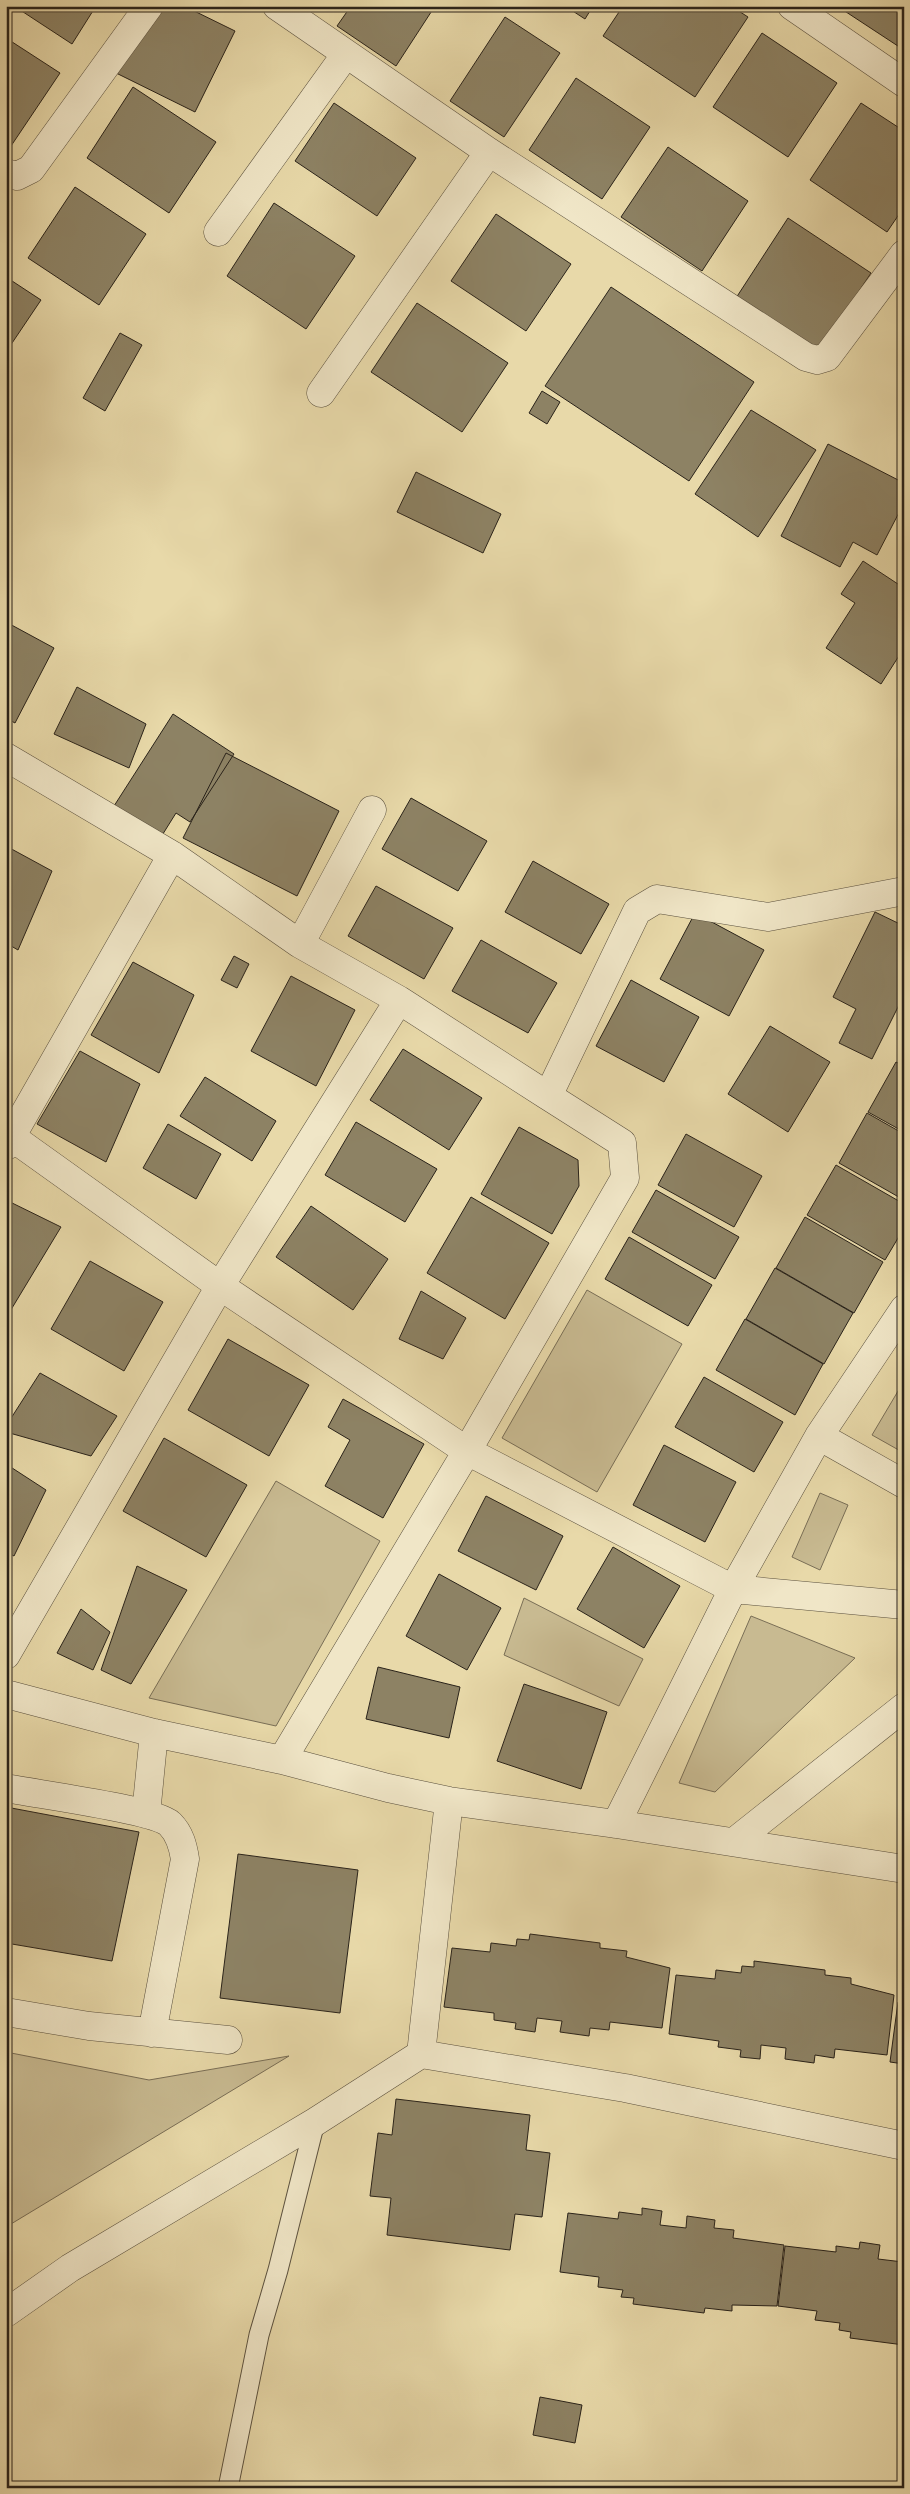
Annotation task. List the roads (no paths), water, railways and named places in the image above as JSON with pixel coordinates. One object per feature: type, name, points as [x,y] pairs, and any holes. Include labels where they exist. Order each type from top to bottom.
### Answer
[{"type":"street","points":[[6,173],[17,176],[31,168],[149,6]]},
{"type":"street","points":[[277,6],[489,152],[806,357],[817,360],[827,357],[904,254]]},
{"type":"street","points":[[792,6],[904,82]]},
{"type":"street","points":[[218,232],[346,54]]},
{"type":"street","points":[[321,393],[489,152]]},
{"type":"street","points":[[6,757],[172,855],[300,944],[399,1000],[622,1143],[625,1178],[467,1452],[282,1760]]},
{"type":"street","points":[[300,944],[372,810]]},
{"type":"street","points":[[172,855],[8,1138],[220,1286],[467,1452],[733,1589],[904,1605]]},
{"type":"street","points":[[548,1096],[637,911],[657,899],[768,917],[904,891]]},
{"type":"street","points":[[6,1655],[220,1286],[399,1000]]},
{"type":"street","points":[[616,1824],[733,1589],[819,1436],[904,1309]]},
{"type":"street","points":[[819,1436],[904,1484]]},
{"type":"street","points":[[6,1694],[154,1733],[282,1760],[388,1788],[449,1801],[616,1824],[904,1869]]},
{"type":"street","points":[[734,1842],[904,1707]]},
{"type":"street","points":[[146,1814],[154,1733]]},
{"type":"street","points":[[6,1788],[146,1814],[170,1824],[183,1845],[185,1858],[152,2033]]},
{"type":"street","points":[[420,2054],[449,1801]]},
{"type":"street","points":[[6,2012],[152,2033],[228,2040]]},
{"type":"street","points":[[6,2313],[70,2268],[315,2122],[420,2054],[625,2088],[904,2146]]},
{"type":"lane","points":[[228,2488],[259,2335],[278,2270],[315,2122]]}]
